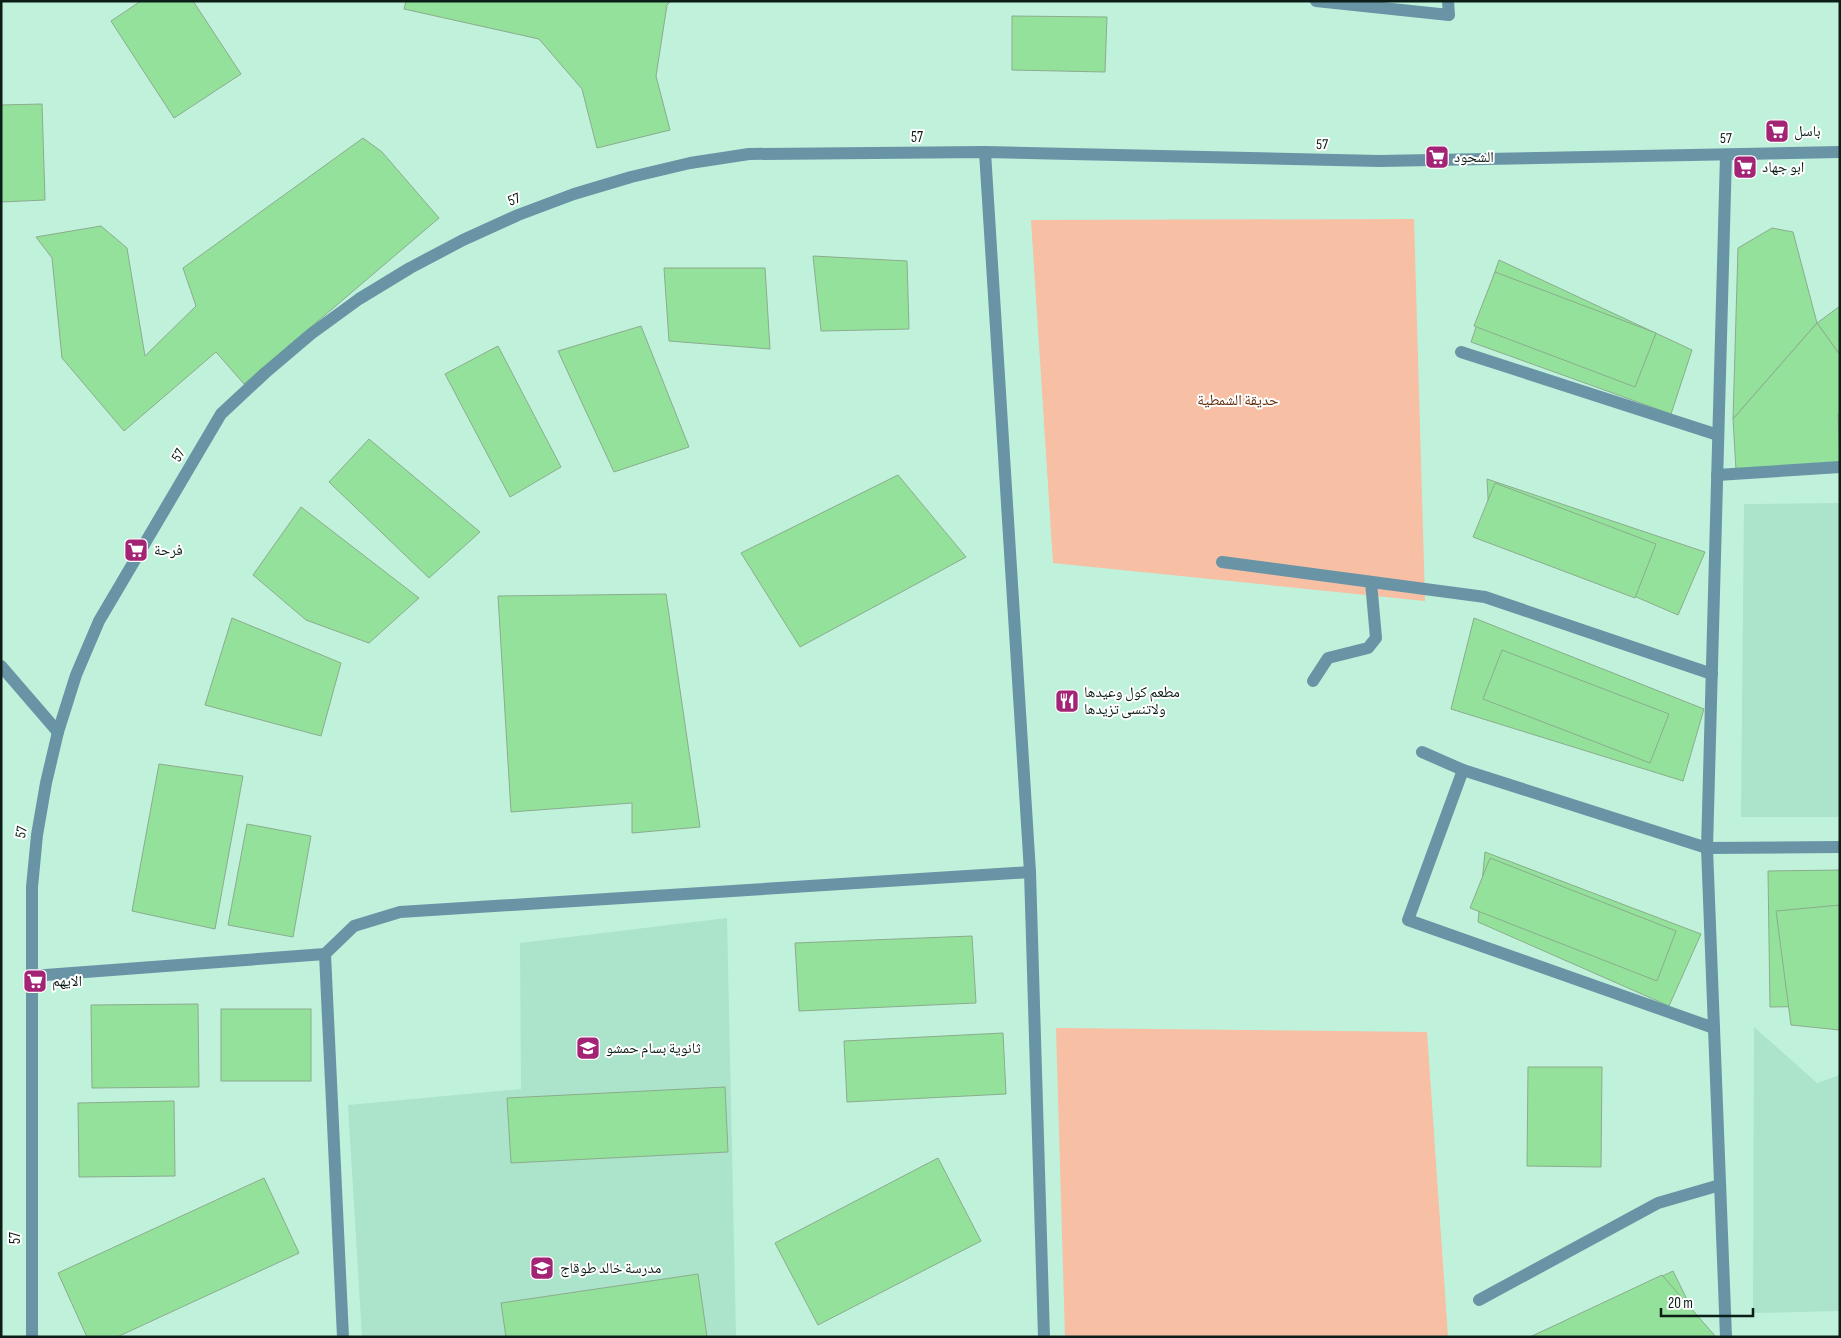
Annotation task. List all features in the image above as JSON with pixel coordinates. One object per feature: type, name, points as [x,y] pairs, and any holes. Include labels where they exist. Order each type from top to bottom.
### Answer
[{"type":"street","points":[[1316,1],[1449,15],[1448,1]]},
{"type":"street","points":[[985,152],[1030,872],[1044,1337]]},
{"type":"street","name":"57","points":[[32,1337],[32,887],[37,835],[46,783],[58,732],[76,676],[99,621],[221,414],[311,334],[360,299],[425,260],[463,240],[518,215],[574,194],[631,177],[690,163],[749,154],[985,152],[1379,161],[1840,152]]},
{"type":"street","points":[[1726,154],[1707,848],[1726,1337]]},
{"type":"street","points":[[1461,352],[1718,435]]},
{"type":"street","points":[[1717,474],[1840,467]]},
{"type":"street","points":[[1222,562],[1485,597],[1712,674]]},
{"type":"street","points":[[1313,681],[1328,658],[1368,648],[1376,638],[1370,582]]},
{"type":"street","points":[[1,666],[58,732]]},
{"type":"street","points":[[1422,752],[1463,770],[1707,848],[1840,847]]},
{"type":"street","points":[[1463,770],[1408,920],[1714,1028]]},
{"type":"street","points":[[32,976],[325,954],[354,926],[400,912],[1030,872]]},
{"type":"street","points":[[325,954],[343,1337]]},
{"type":"street","points":[[1479,1300],[1658,1203],[1720,1185]]},
{"type":"shaded area","points":[[1840,503],[1840,817],[1741,817],[1744,504]]},
{"type":"shaded area","points":[[727,918],[736,1337],[362,1337],[348,1105],[521,1089],[520,943]]},
{"type":"shaded area","points":[[1754,1027],[1817,1083],[1840,1075],[1840,1311],[1753,1313]]},
{"type":"green space","name":"حديقة الشمطية","points":[[1414,219],[1425,601],[1053,563],[1031,220]]},
{"type":"green space","points":[[1056,1028],[1427,1032],[1448,1337],[1065,1337]]},
{"type":"building","points":[[141,1],[193,1],[241,74],[174,118],[111,21]]},
{"type":"building","points":[[406,1],[671,1],[667,5],[656,76],[670,130],[597,148],[582,89],[539,39],[404,9]]},
{"type":"building","points":[[1012,16],[1107,17],[1105,72],[1012,70]]},
{"type":"building","points":[[42,104],[45,200],[1,202],[1,105]]},
{"type":"building","points":[[363,138],[382,152],[439,218],[244,384],[216,352],[124,431],[62,358],[52,258],[36,237],[101,226],[127,248],[145,356],[196,306],[183,268]]},
{"type":"building","points":[[1772,228],[1793,232],[1817,323],[1733,419],[1738,248]]},
{"type":"building","points":[[813,256],[907,261],[909,329],[821,331]]},
{"type":"building","points":[[1499,260],[1692,350],[1671,414],[1471,342]]},
{"type":"building","points":[[664,268],[765,268],[770,349],[669,341]]},
{"type":"building","points":[[1495,272],[1656,333],[1635,387],[1474,326]]},
{"type":"building","points":[[1840,306],[1840,355],[1817,323]]},
{"type":"building","points":[[1817,323],[1840,355],[1840,414],[1838,414],[1840,464],[1736,470],[1733,419]]},
{"type":"building","points":[[641,326],[689,447],[614,472],[558,351]]},
{"type":"building","points":[[498,346],[561,467],[510,497],[445,374]]},
{"type":"building","points":[[369,439],[480,532],[429,578],[329,482]]},
{"type":"building","points":[[898,475],[966,557],[800,647],[741,553]]},
{"type":"building","points":[[1487,479],[1705,552],[1678,615],[1490,534]]},
{"type":"building","points":[[1495,483],[1656,544],[1635,598],[1473,537]]},
{"type":"building","points":[[301,507],[419,598],[369,643],[306,620],[253,575]]},
{"type":"building","points":[[666,594],[700,827],[632,833],[632,803],[511,812],[498,596]]},
{"type":"building","points":[[232,618],[341,663],[321,736],[205,705]]},
{"type":"building","points":[[1474,618],[1704,709],[1683,781],[1451,709]]},
{"type":"building","points":[[1502,650],[1669,714],[1650,763],[1483,699]]},
{"type":"building","points":[[159,764],[243,776],[215,929],[132,911]]},
{"type":"building","points":[[247,824],[311,836],[293,937],[228,925]]},
{"type":"building","points":[[1485,852],[1701,934],[1669,1006],[1478,922]]},
{"type":"building","points":[[1490,858],[1676,931],[1657,981],[1470,908]]},
{"type":"building","points":[[1840,870],[1840,1006],[1770,1007],[1768,871]]},
{"type":"building","points":[[1840,905],[1840,1030],[1791,1025],[1776,911]]},
{"type":"building","points":[[972,936],[976,1003],[799,1011],[795,943]]},
{"type":"building","points":[[198,1004],[199,1087],[92,1088],[91,1005]]},
{"type":"building","points":[[221,1009],[311,1009],[311,1081],[221,1081]]},
{"type":"building","points":[[1003,1033],[1006,1094],[847,1102],[844,1041]]},
{"type":"building","points":[[1528,1067],[1602,1067],[1601,1167],[1527,1166]]},
{"type":"building","points":[[725,1087],[728,1152],[511,1163],[507,1098]]},
{"type":"building","points":[[174,1101],[175,1176],[79,1177],[78,1103]]},
{"type":"building","points":[[938,1158],[981,1241],[818,1325],[775,1243]]},
{"type":"building","points":[[264,1178],[299,1253],[117,1337],[87,1337],[58,1273]]},
{"type":"building","points":[[1673,1271],[1702,1330],[1688,1337],[1537,1337]]},
{"type":"building","points":[[698,1274],[707,1337],[506,1337],[501,1303]]},
{"type":"building","points":[[1662,1275],[1716,1337],[1530,1337]]},
{"type":"place","name":"باسل","points":[[1777,131]]},
{"type":"place","name":"الشحود","points":[[1437,157]]},
{"type":"place","name":"ابو جهاد","points":[[1745,167]]},
{"type":"place","name":"فرحة","points":[[136,550]]},
{"type":"place","name":"مطعم كول وعيدها ولاتنسى تزيدها","points":[[1067,701]]},
{"type":"place","name":"الايهم","points":[[35,981]]},
{"type":"place","name":"ثانوية بسام حمشو","points":[[588,1048]]},
{"type":"place","name":"مدرسة خالد طوقاج","points":[[542,1268]]}]
